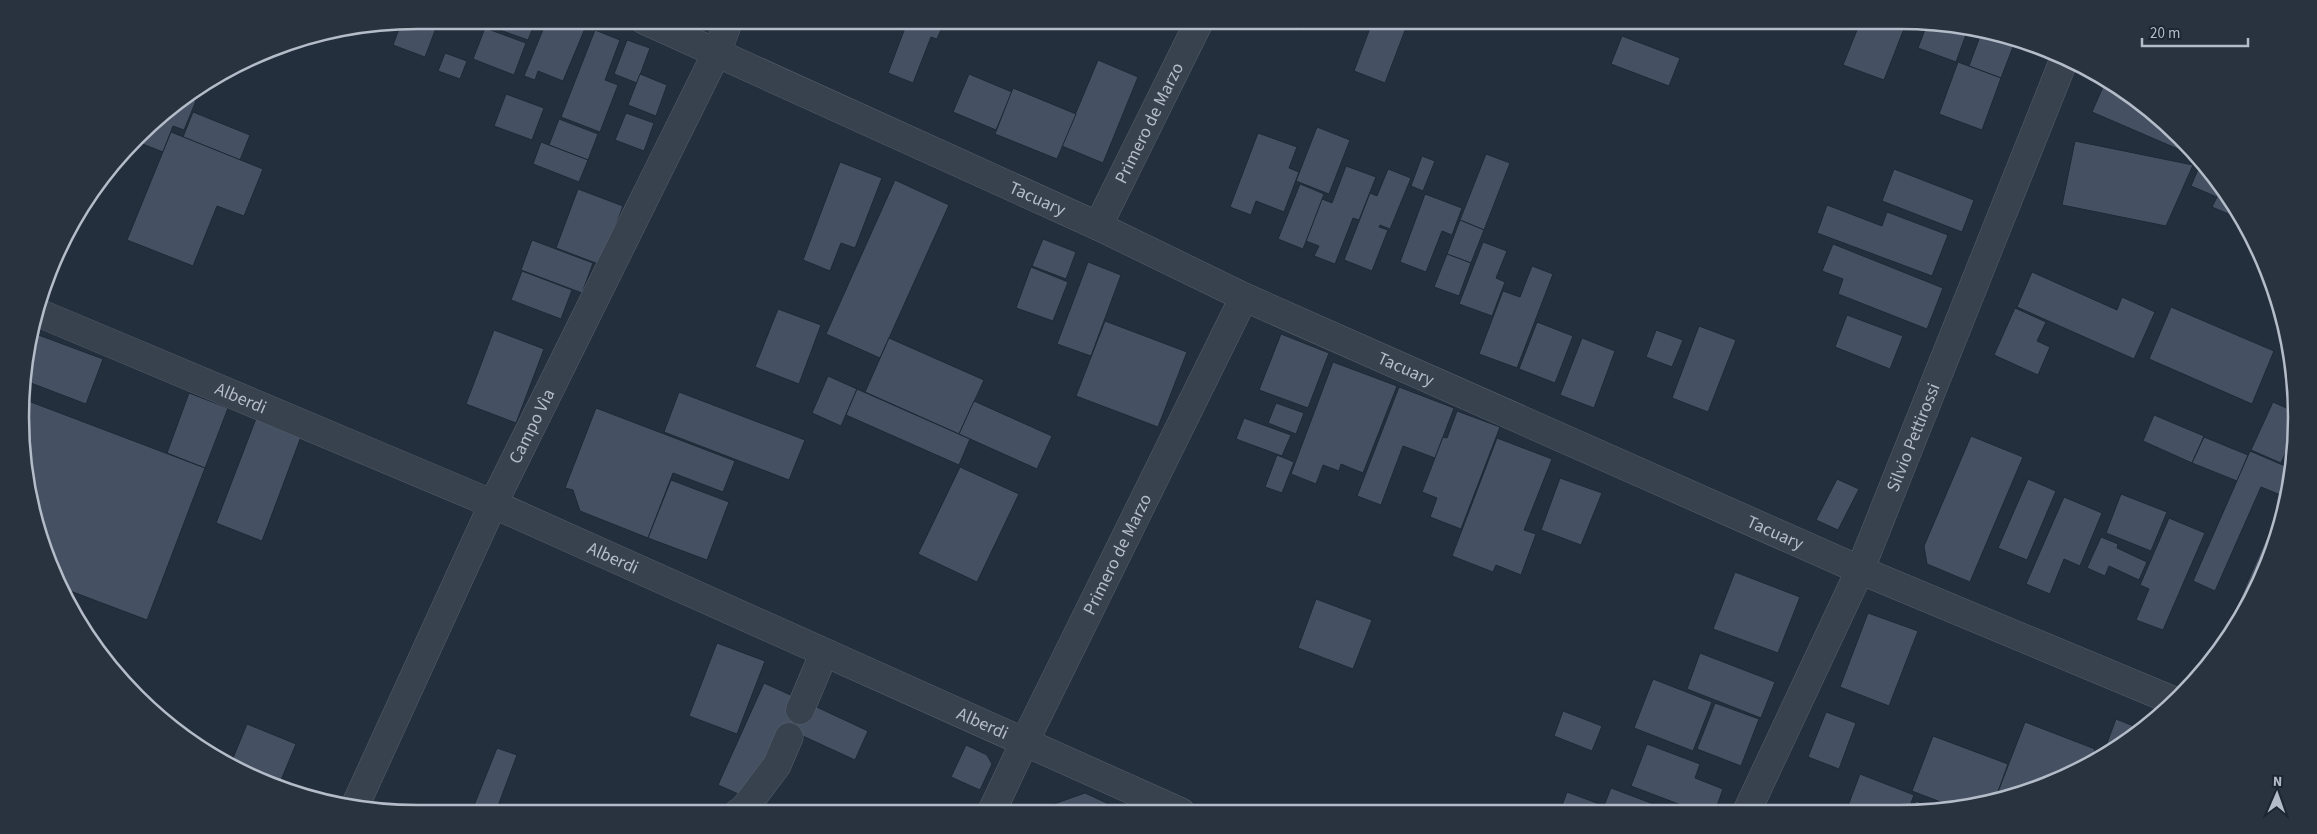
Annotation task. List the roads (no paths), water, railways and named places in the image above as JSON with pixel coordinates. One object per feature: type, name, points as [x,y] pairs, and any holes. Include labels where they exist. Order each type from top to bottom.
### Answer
[{"type":"street","name":"Tacuary","points":[[665,29],[1098,226],[1244,297],[1860,570],[2168,698]]},
{"type":"street","name":"Campo Vìa","points":[[357,801],[493,504],[717,52],[726,29]]},
{"type":"street","name":"Primero de Marzo","points":[[1098,226],[1196,29]]},
{"type":"street","name":"Silvio Pettirossi","points":[[1749,805],[1860,570],[2062,64]]},
{"type":"street","name":"Primero de Marzo","points":[[995,805],[1244,297]]},
{"type":"street","name":"Alberdi","points":[[43,315],[493,504],[1165,805]]},
{"type":"street","points":[[800,710],[824,653]]},
{"type":"street","points":[[747,805],[777,765],[789,737]]}]
